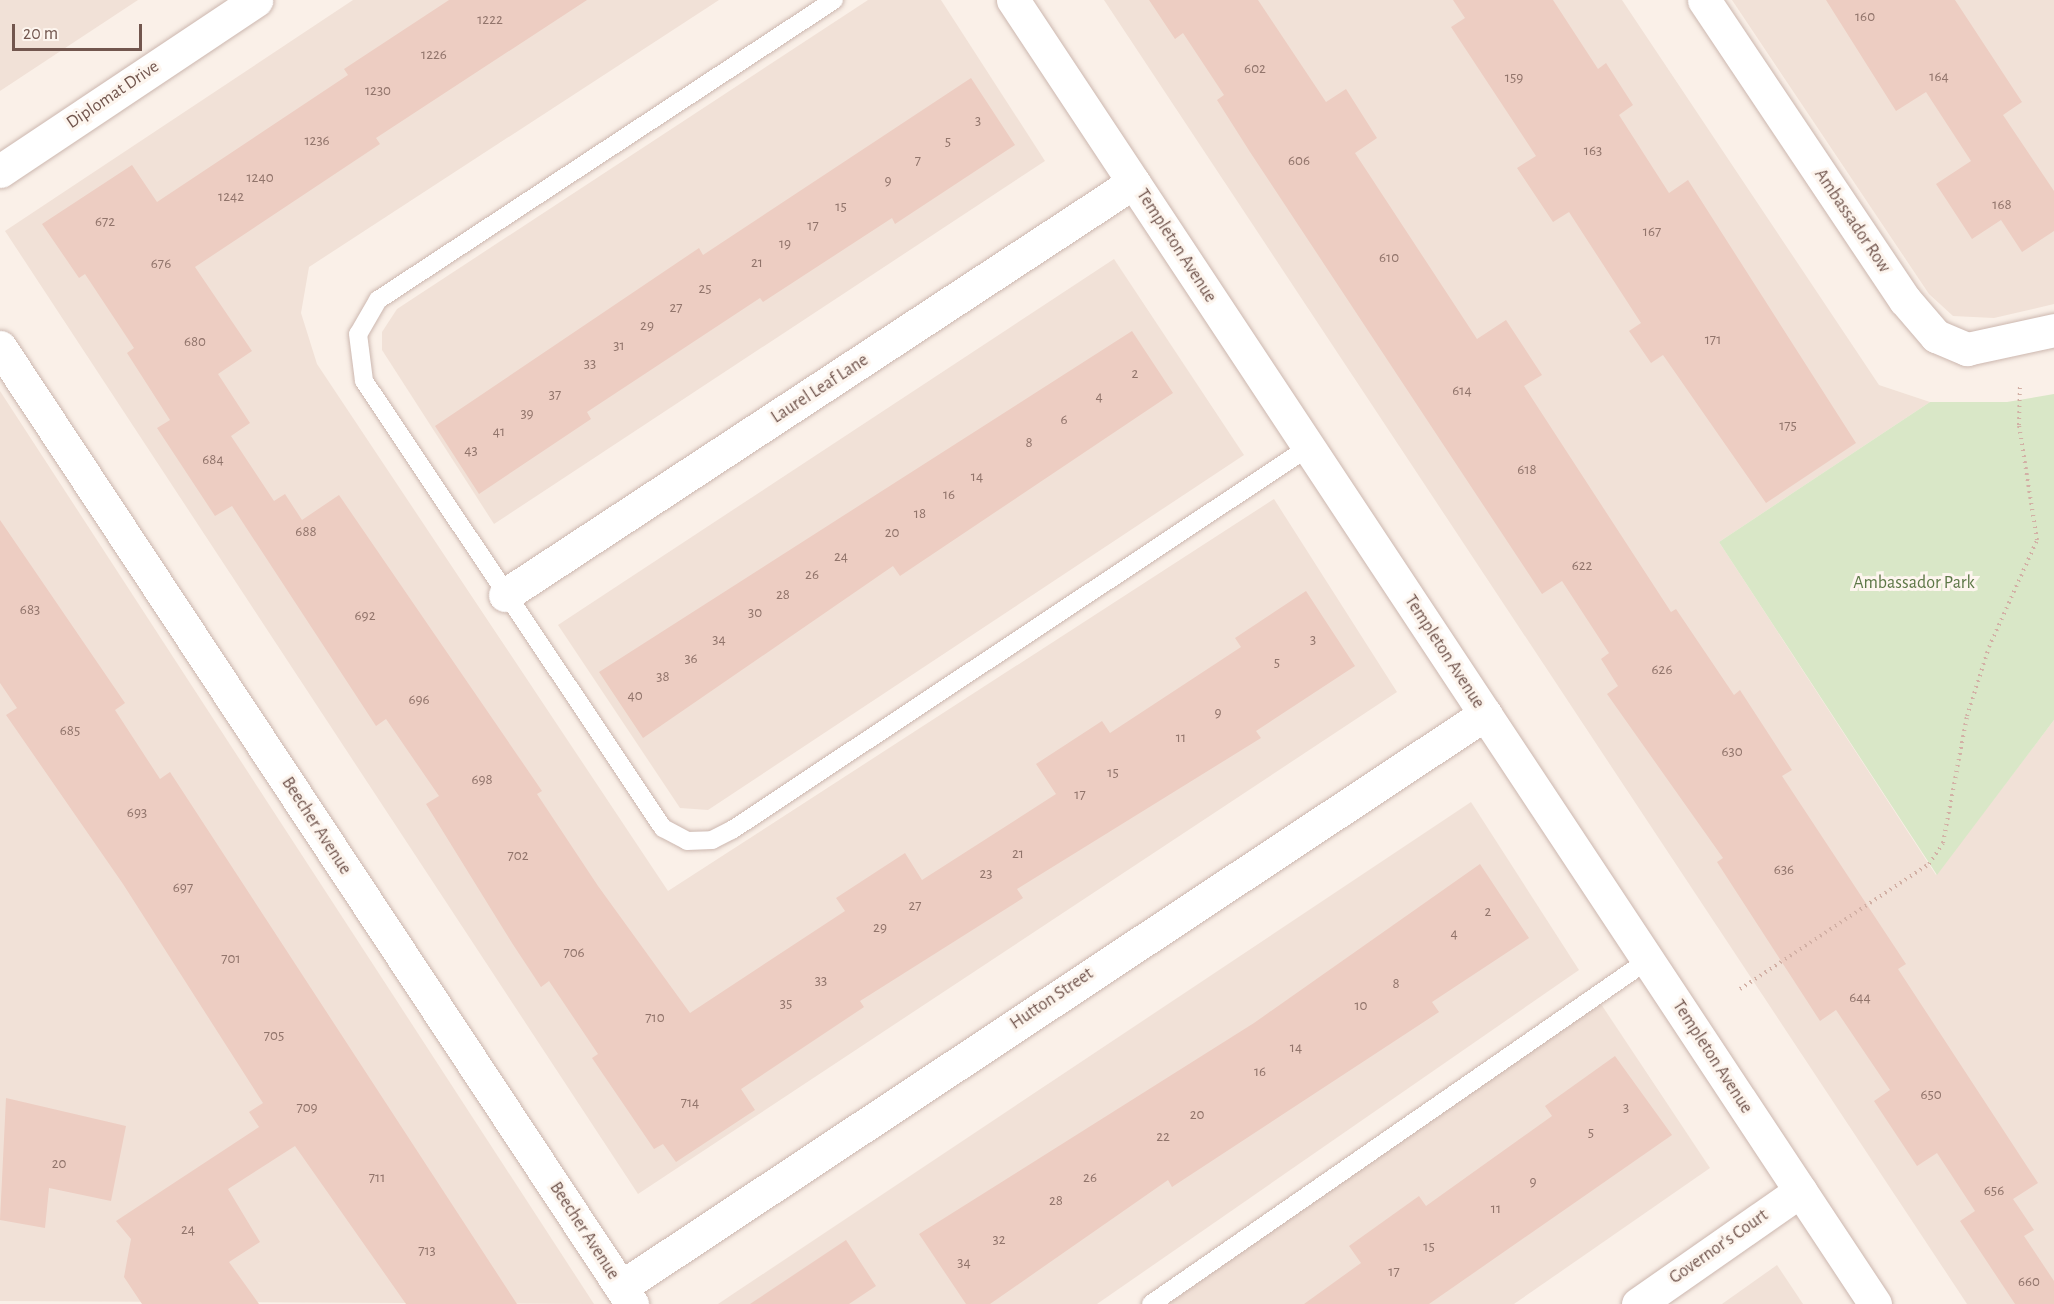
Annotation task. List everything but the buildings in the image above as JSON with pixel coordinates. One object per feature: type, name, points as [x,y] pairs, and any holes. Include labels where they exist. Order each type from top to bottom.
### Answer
[{"type":"street","name":"Diplomat Drive","points":[[0,171],[256,0]]},
{"type":"street","name":"Templeton Avenue","points":[[1014,0],[1875,1304]]},
{"type":"street","name":"Ambassador Row","points":[[1704,0],[1905,300],[1936,336],[1967,349],[2054,330]]},
{"type":"street","name":"Laurel Leaf Lane","points":[[505,595],[1134,183]]},
{"type":"street","name":"Beecher Avenue","points":[[0,347],[627,1295]]},
{"type":"street","name":"Hutton Street","points":[[627,1295],[1485,714]]},
{"type":"street","name":"Governor's Court","points":[[1638,1304],[1800,1191]]},
{"type":"lane","points":[[834,0],[378,300],[358,334],[364,381],[645,807],[663,828],[687,841],[712,840],[1309,447]]},
{"type":"lane","points":[[1152,1304],[1648,960]]},
{"type":"path","points":[[1740,988],[1929,864],[1943,843],[1967,716],[1989,647],[2037,540],[2019,424],[2020,384]]},
{"type":"shaded area","points":[[0,0],[138,0],[0,91]]},
{"type":"shaded area","points":[[353,0],[719,0],[309,267],[301,313],[317,364],[668,891],[1274,499],[1397,692],[638,1194],[5,231]]},
{"type":"shaded area","points":[[868,0],[941,0],[1045,161],[494,524],[382,350],[382,332],[397,309]]},
{"type":"shaded area","points":[[1104,0],[1622,0],[1879,385],[1930,402],[1719,542],[1936,875],[2054,720],[2054,1304],[1967,1304]]},
{"type":"shaded area","points":[[1732,0],[2054,0],[2054,304],[1994,318],[1953,316],[1929,294]]},
{"type":"shaded area","points":[[1114,259],[1244,455],[708,810],[680,808],[558,625]]},
{"type":"shaded area","points":[[0,391],[594,1304],[0,1301]]},
{"type":"shaded area","points":[[1471,802],[1579,970],[1097,1304],[718,1304]]},
{"type":"shaded area","points":[[1599,1001],[1710,1168],[1514,1304],[1168,1304]]},
{"type":"shaded area","points":[[1777,1265],[1803,1304],[1722,1304]]},
{"type":"green space","name":"Ambassador Park","points":[[2054,394],[2054,720],[1937,875],[1719,542],[1930,402],[2007,402]]}]
